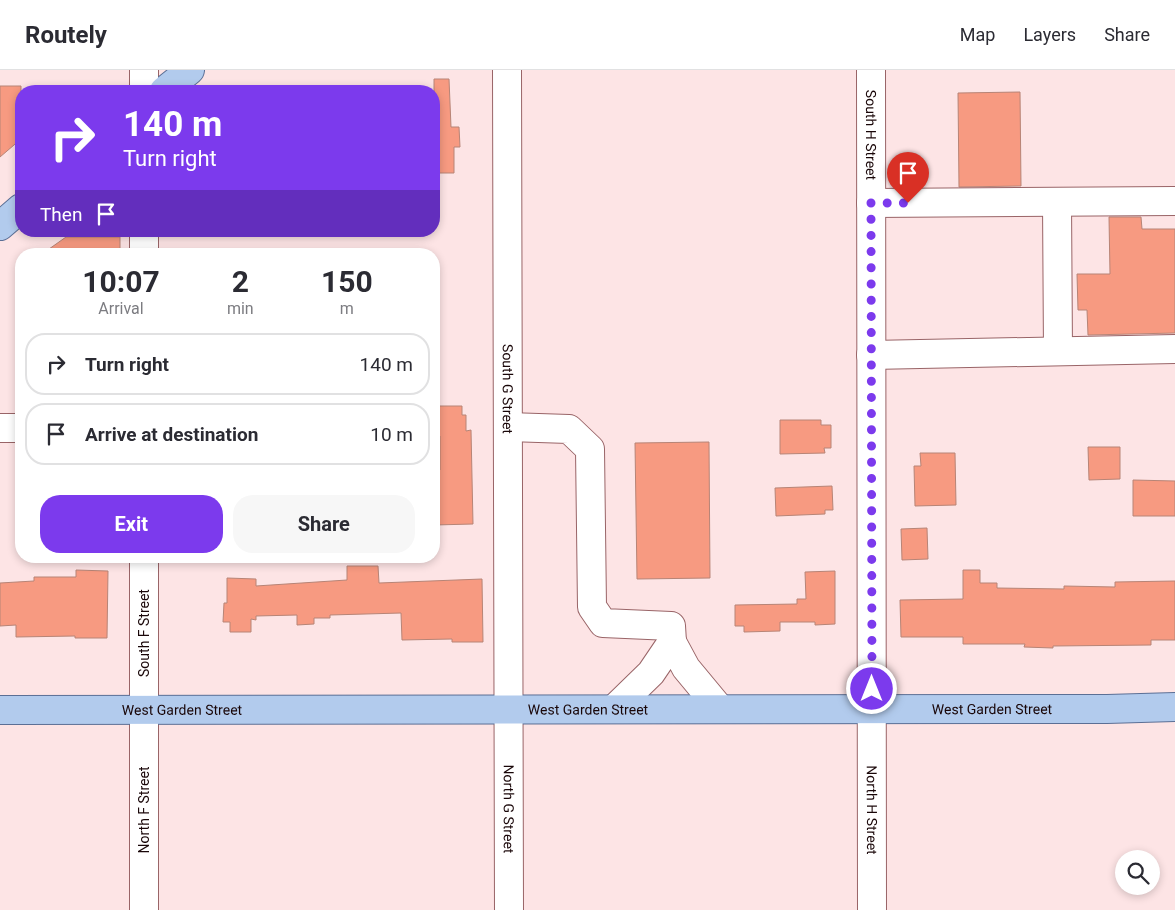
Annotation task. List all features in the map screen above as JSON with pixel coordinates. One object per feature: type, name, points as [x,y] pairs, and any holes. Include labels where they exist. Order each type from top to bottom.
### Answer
[{"type":"main road","points":[[171,85],[190,70]]},
{"type":"main road","points":[[0,226],[15,213]]},
{"type":"main road","name":"West Garden Street","points":[[0,710],[872,709],[1175,706]]},
{"type":"street","points":[[144,70],[144,85]]},
{"type":"street","name":"South G Street","points":[[507,70],[509,709]]},
{"type":"street","name":"South H Street","points":[[871,70],[872,709]]},
{"type":"street","points":[[871,203],[1175,201]]},
{"type":"street","points":[[1057,202],[1058,351]]},
{"type":"street","points":[[871,355],[1175,349]]},
{"type":"street","points":[[508,427],[569,429],[590,449],[592,607],[603,623],[671,626],[672,642],[686,668],[720,709]]},
{"type":"street","points":[[0,428],[15,428]]},
{"type":"street","name":"South F Street","points":[[144,563],[144,710]]},
{"type":"street","points":[[614,709],[651,673],[672,642]]},
{"type":"street","name":"North G Street","points":[[509,709],[509,910]]},
{"type":"street","name":"North H Street","points":[[872,709],[872,910]]},
{"type":"street","name":"North F Street","points":[[144,710],[144,910]]},
{"type":"building","points":[[434,79],[449,79],[451,127],[459,127],[460,147],[454,147],[454,173],[440,173],[440,85],[434,85]]},
{"type":"building","points":[[0,86],[15,86],[15,144],[0,157]]},
{"type":"building","points":[[1020,92],[1021,186],[959,187],[958,93]]},
{"type":"building","points":[[1109,217],[1141,217],[1142,229],[1175,229],[1175,333],[1088,335],[1087,310],[1078,310],[1077,274],[1110,274]]},
{"type":"building","points":[[66,237],[120,237],[120,248],[50,248]]},
{"type":"building","points":[[440,406],[462,406],[462,415],[466,415],[466,431],[471,430],[473,524],[440,525]]},
{"type":"building","points":[[780,420],[821,420],[821,425],[831,425],[831,448],[824,448],[825,453],[780,454]]},
{"type":"building","points":[[709,442],[710,578],[637,579],[635,443]]},
{"type":"building","points":[[1088,447],[1120,447],[1120,479],[1089,480]]},
{"type":"building","points":[[920,453],[955,453],[956,505],[915,506],[914,466],[921,466]]},
{"type":"building","points":[[1133,480],[1175,481],[1175,516],[1133,516]]},
{"type":"building","points":[[832,486],[833,510],[825,510],[825,514],[776,516],[775,488]]},
{"type":"building","points":[[927,528],[928,559],[902,560],[901,529]]},
{"type":"building","points":[[347,566],[378,566],[379,583],[482,579],[483,642],[452,642],[452,639],[402,640],[401,613],[330,615],[330,618],[314,618],[314,624],[297,625],[297,615],[256,616],[256,620],[251,619],[251,632],[230,632],[230,622],[223,622],[224,603],[227,603],[227,578],[256,579],[256,586],[347,580]]},
{"type":"building","points":[[76,570],[108,571],[107,638],[75,638],[75,636],[16,637],[16,625],[0,626],[0,583],[34,581],[34,577],[76,577]]},
{"type":"building","points":[[963,570],[980,570],[980,583],[997,583],[997,588],[1064,589],[1064,586],[1115,587],[1115,582],[1175,581],[1175,640],[1151,640],[1151,645],[1053,646],[1053,648],[1024,647],[1025,644],[963,644],[963,637],[901,637],[900,600],[963,599]]},
{"type":"building","points":[[835,571],[835,624],[815,625],[815,622],[780,622],[780,631],[744,632],[744,626],[735,626],[735,605],[797,604],[797,599],[806,599],[805,572]]},
{"type":"route","points":[[872,689],[871,203],[908,203]]}]
